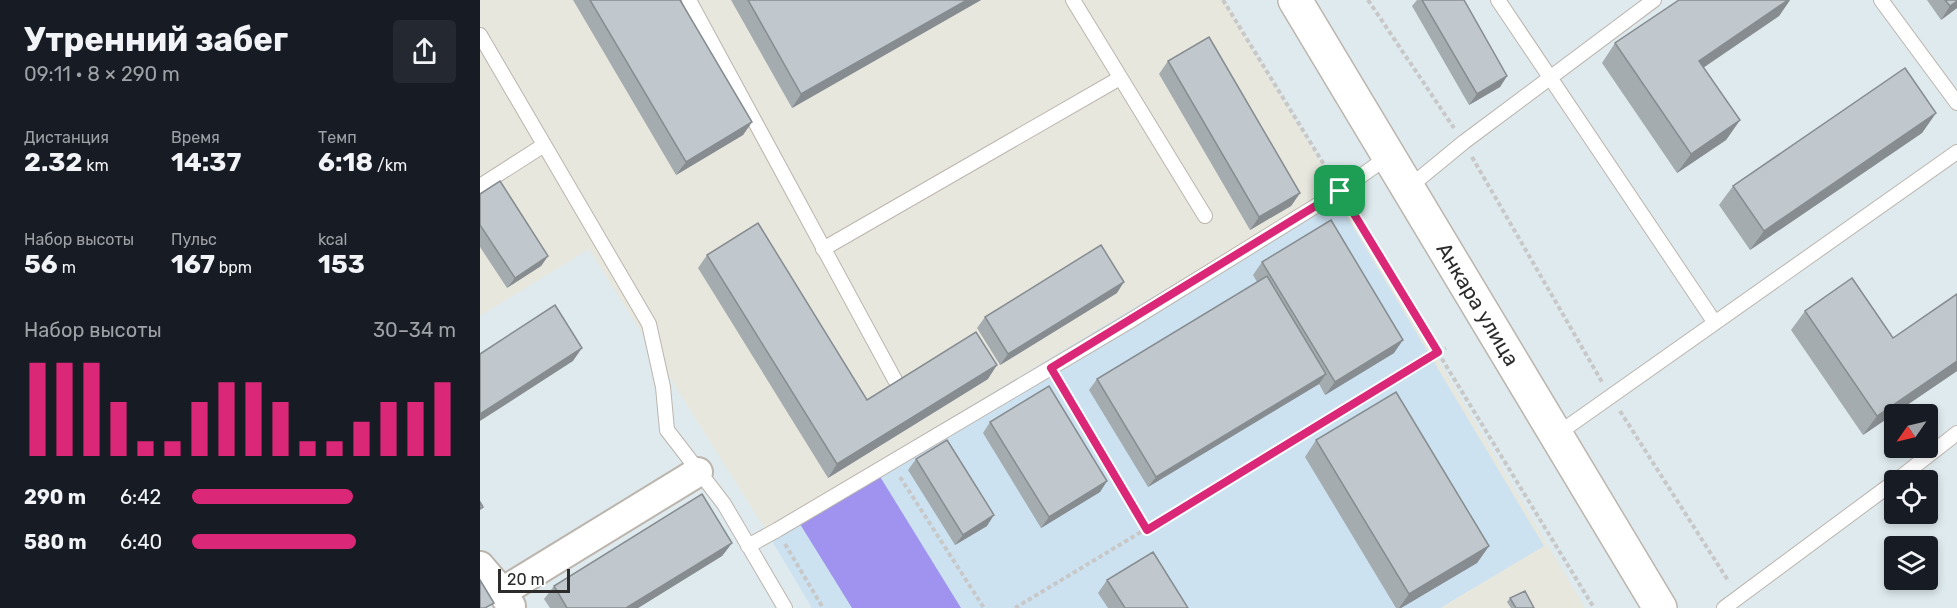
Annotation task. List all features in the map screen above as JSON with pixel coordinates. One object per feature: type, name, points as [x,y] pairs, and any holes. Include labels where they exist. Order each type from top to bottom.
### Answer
[{"type":"main road","name":"Анкара улица","points":[[1295,0],[1660,608]]},
{"type":"street","points":[[480,566],[507,600],[698,472]]},
{"type":"lane","points":[[689,0],[895,380]]},
{"type":"lane","points":[[1073,0],[1205,216]]},
{"type":"lane","points":[[1498,0],[1715,323]]},
{"type":"lane","points":[[1408,188],[1464,142],[1654,0]]},
{"type":"lane","points":[[1881,0],[1957,103]]},
{"type":"lane","points":[[480,35],[649,324],[663,387],[667,430],[724,504],[785,608]]},
{"type":"lane","points":[[823,249],[1120,78]]},
{"type":"lane","points":[[480,186],[544,145]]},
{"type":"lane","points":[[1556,435],[1957,152]]},
{"type":"lane","points":[[748,546],[1051,368],[1340,191],[1389,156]]},
{"type":"lane","points":[[1910,470],[1957,433]]},
{"type":"lane","points":[[1724,608],[1884,490]]},
{"type":"path","points":[[1223,0],[1594,608]]},
{"type":"path","points":[[1368,0],[1464,142],[1611,396],[1739,598]]},
{"type":"path","points":[[1015,608],[1446,348]]},
{"type":"path","points":[[1051,368],[1147,530]]},
{"type":"path","points":[[891,463],[984,608]]},
{"type":"path","points":[[777,530],[824,608]]},
{"type":"shaded area","points":[[480,0],[1224,0],[1585,608],[1440,608],[1544,546],[765,529],[589,249],[480,316]]},
{"type":"shaded area","points":[[1331,190],[1544,546],[1440,608],[812,608],[765,529]]},
{"type":"shaded area","points":[[879,475],[961,608],[852,608],[800,524]]},
{"type":"building","points":[[590,0],[680,0],[752,122],[686,162]]},
{"type":"building","points":[[748,0],[967,0],[801,94]]},
{"type":"building","points":[[1422,0],[1464,0],[1507,76],[1477,94]]},
{"type":"building","points":[[1679,0],[1788,0],[1699,61],[1740,120],[1691,154],[1615,43]]},
{"type":"building","points":[[1945,0],[1957,0],[1957,1],[1950,6]]},
{"type":"building","points":[[1209,37],[1300,193],[1259,217],[1168,61]]},
{"type":"building","points":[[1905,68],[1936,113],[1764,231],[1733,186]]},
{"type":"building","points":[[500,181],[548,256],[515,278],[480,225],[480,194]]},
{"type":"building","points":[[1331,220],[1403,340],[1335,382],[1262,262]]},
{"type":"building","points":[[758,223],[867,400],[976,332],[997,365],[837,464],[707,255]]},
{"type":"building","points":[[1101,245],[1124,282],[1008,354],[985,317]]},
{"type":"building","points":[[1267,276],[1326,374],[1156,477],[1097,379]]},
{"type":"building","points":[[1852,278],[1893,338],[1957,294],[1957,361],[1894,404],[1884,404],[1884,411],[1877,416],[1805,311]]},
{"type":"building","points":[[555,305],[582,348],[480,414],[480,354]]},
{"type":"building","points":[[1049,386],[1107,481],[1049,517],[990,422]]},
{"type":"building","points":[[1396,392],[1489,546],[1409,594],[1316,440]]},
{"type":"building","points":[[947,440],[994,515],[963,535],[916,459]]},
{"type":"building","points":[[702,494],[732,543],[626,608],[567,608],[554,586]]},
{"type":"building","points":[[1153,552],[1188,608],[1125,608],[1107,580]]},
{"type":"building","points":[[480,580],[494,603],[485,608],[480,608]]},
{"type":"building","points":[[1525,591],[1534,608],[1516,608],[1510,598]]},
{"type":"route","points":[[1340,191],[1438,352],[1147,530],[1051,368],[1340,191]]}]
